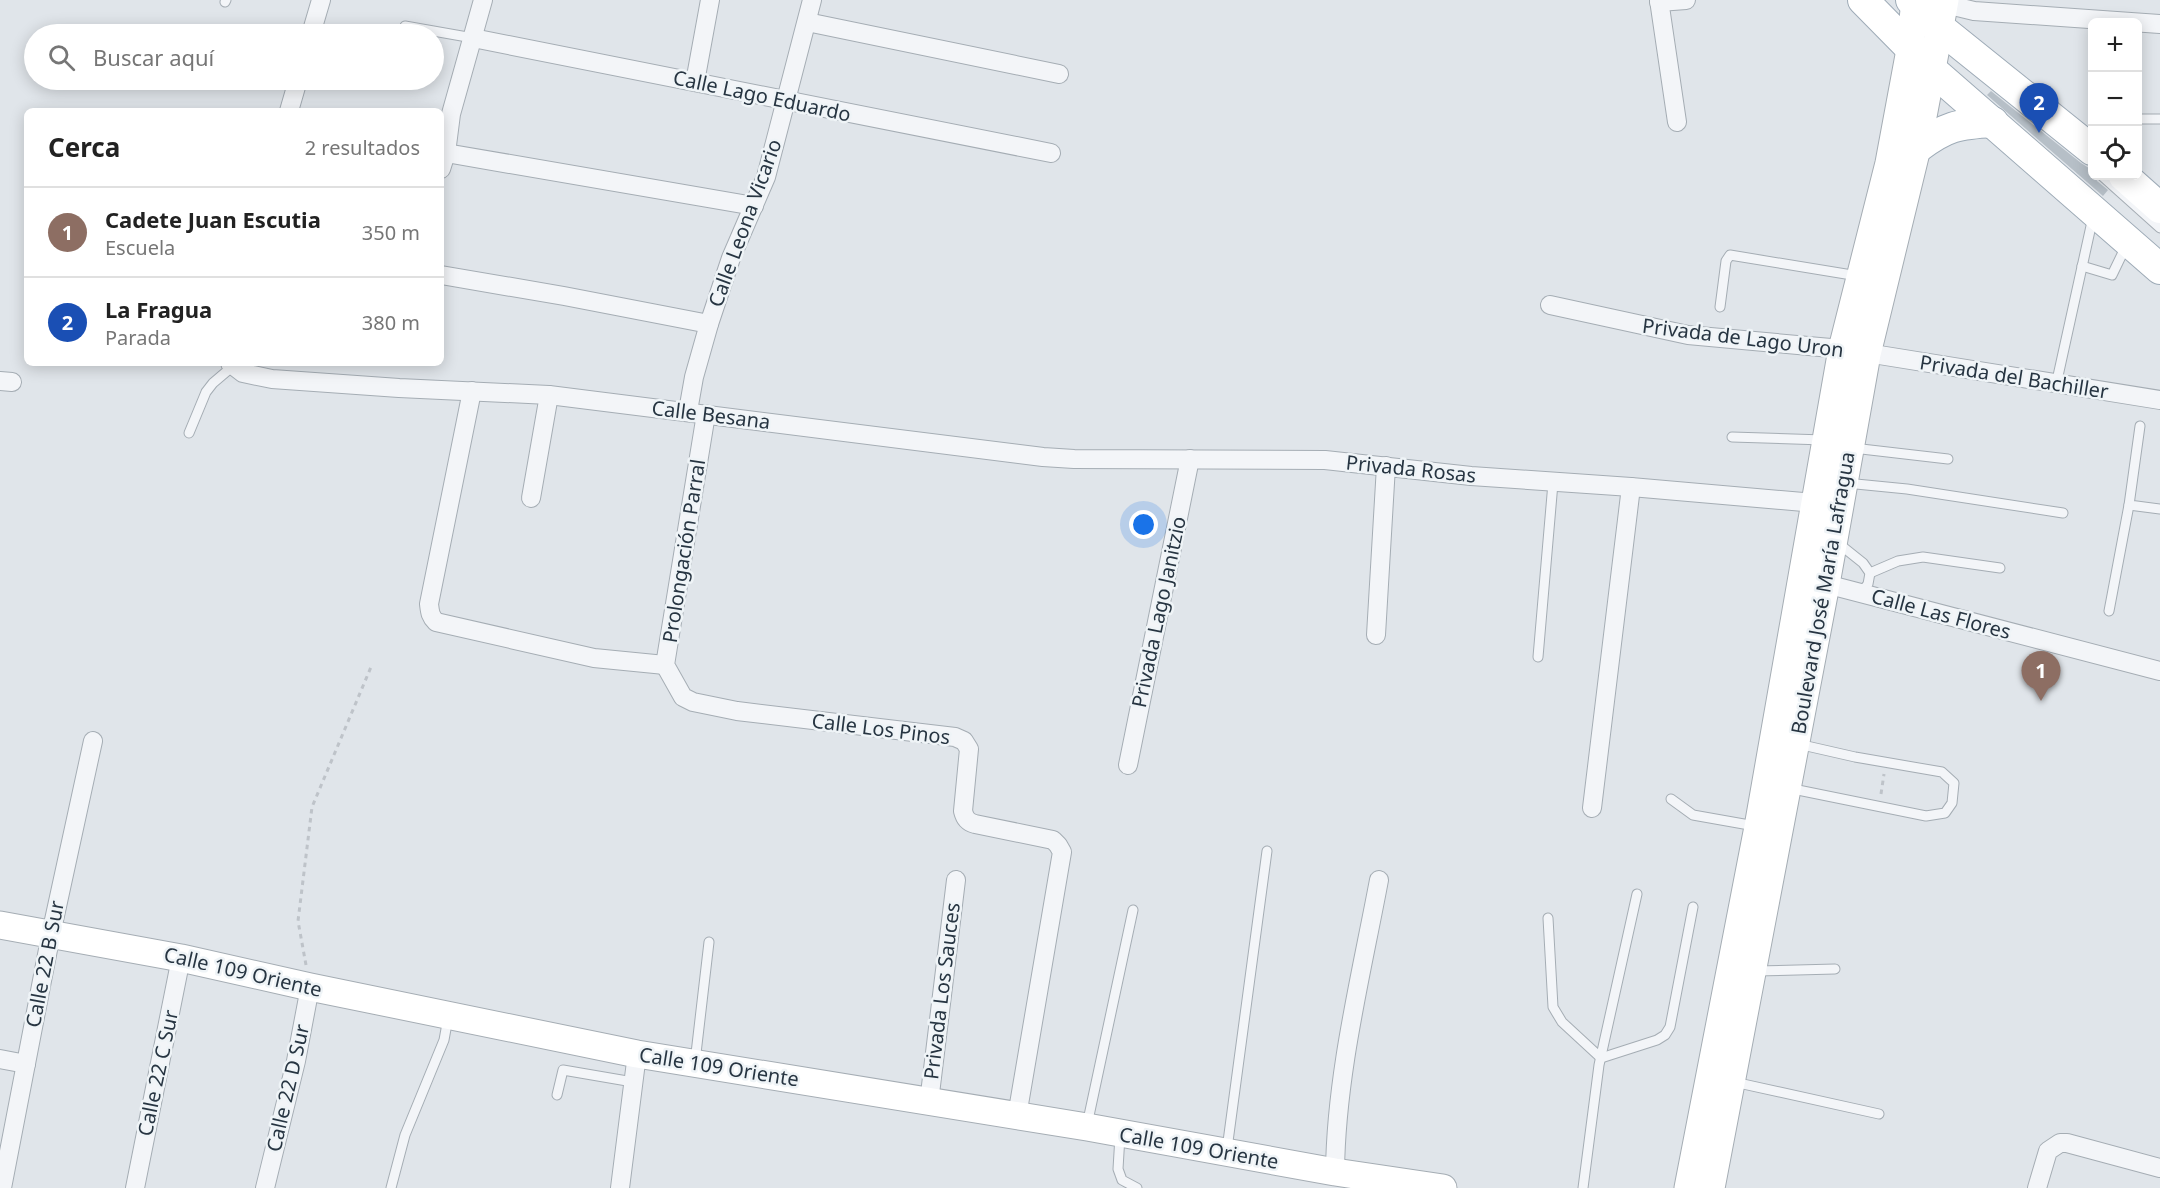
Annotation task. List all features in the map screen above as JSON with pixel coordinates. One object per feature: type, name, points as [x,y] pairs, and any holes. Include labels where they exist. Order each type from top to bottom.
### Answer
[{"type":"main road","points":[[1863,0],[1923,28],[2085,145]]},
{"type":"main road","points":[[1923,28],[1993,122],[2160,269]]},
{"type":"main road","name":"Boulevard José María Lafragua","points":[[1855,351],[1917,148],[1923,28]]},
{"type":"main road","name":"Boulevard José María Lafragua","points":[[1711,1188],[1834,540],[1833,497],[1838,444],[1855,351],[1860,277],[1923,28]]},
{"type":"main road","points":[[1917,148],[1937,133],[1952,127],[1964,123],[1993,122]]},
{"type":"main road","points":[[2128,180],[2160,208]]},
{"type":"main road","name":"Boulevard José María Lafragua","points":[[1688,1188],[1758,827],[1833,497]]},
{"type":"main road","name":"Calle 109 Oriente","points":[[0,926],[181,957],[310,987],[637,1054],[1017,1116],[1335,1172],[1443,1188]]},
{"type":"street","points":[[314,24],[321,0]]},
{"type":"street","points":[[444,155],[451,114],[483,0]]},
{"type":"street","points":[[695,82],[710,0]]},
{"type":"street","name":"Calle Leona Vicario","points":[[697,413],[694,377],[731,258],[766,177],[812,0]]},
{"type":"street","points":[[1677,122],[1659,1],[1686,0]]},
{"type":"street","points":[[1923,28],[1974,11],[2160,24]]},
{"type":"street","points":[[807,22],[1059,74]]},
{"type":"street","name":"Calle Lago Eduardo","points":[[473,38],[1051,153]]},
{"type":"street","points":[[290,108],[295,90]]},
{"type":"street","points":[[444,161],[754,206]]},
{"type":"street","points":[[444,276],[709,324]]},
{"type":"street","name":"Privada de Lago Uron","points":[[1550,305],[1688,335],[1855,351]]},
{"type":"street","name":"Privada del Bachiller","points":[[1855,351],[2160,400]]},
{"type":"street","name":"Calle Besana","points":[[235,366],[250,375],[272,379],[549,395],[1043,457],[1191,459]]},
{"type":"street","points":[[472,391],[429,604],[432,618],[436,621],[594,658],[665,665]]},
{"type":"street","points":[[531,498],[549,395]]},
{"type":"street","name":"Prolongación Parral","points":[[676,686],[665,665],[697,413]]},
{"type":"street","name":"Privada Rosas","points":[[1191,459],[1324,459],[1553,483],[1833,497]]},
{"type":"street","name":"Privada Lago Janitzio","points":[[1128,765],[1191,459]]},
{"type":"street","points":[[1376,635],[1386,465]]},
{"type":"street","points":[[1592,808],[1631,487]]},
{"type":"street","name":"Calle Las Flores","points":[[1826,584],[2160,671]]},
{"type":"street","name":"Calle Los Pinos","points":[[676,686],[683,697],[693,702],[736,711],[955,737],[964,741],[969,749],[964,818],[975,824],[1053,840],[1058,845],[1062,852],[1017,1116]]},
{"type":"street","name":"Calle 22 B Sur","points":[[2,1188],[51,934],[93,741]]},
{"type":"street","name":"Privada Los Sauces","points":[[929,1102],[956,880]]},
{"type":"street","points":[[1335,1172],[1336,1133],[1342,1087],[1379,880]]},
{"type":"street","name":"Calle 22 C Sur","points":[[135,1188],[181,957]]},
{"type":"street","name":"Calle 22 D Sur","points":[[265,1188],[296,1061],[310,987]]},
{"type":"street","points":[[620,1188],[637,1054]]},
{"type":"street","points":[[0,1059],[26,1064]]},
{"type":"street","points":[[2037,1188],[2048,1151],[2060,1143],[2160,1168]]},
{"type":"lane","points":[[444,33],[473,38]]},
{"type":"lane","points":[[2142,119],[2160,119]]},
{"type":"lane","points":[[2106,180],[2160,228]]},
{"type":"lane","points":[[2056,384],[2095,212]]},
{"type":"lane","points":[[2082,266],[2112,275],[2128,241]]},
{"type":"lane","points":[[1720,307],[1726,261],[1730,255],[1860,277]]},
{"type":"lane","points":[[189,433],[206,392],[230,366]]},
{"type":"lane","points":[[2109,611],[2129,505],[2140,426]]},
{"type":"lane","points":[[1732,437],[1838,444],[1948,459]]},
{"type":"lane","points":[[1538,657],[1553,483]]},
{"type":"lane","points":[[1833,497],[1907,489],[2063,513]]},
{"type":"lane","points":[[2129,505],[2160,509]]},
{"type":"lane","points":[[1834,540],[1863,563],[1870,573],[1868,584],[1861,593]]},
{"type":"lane","points":[[1870,573],[1898,561],[1923,557],[2000,568]]},
{"type":"lane","points":[[1787,788],[1926,816],[1945,813],[1952,803],[1954,783],[1942,772],[1796,744]]},
{"type":"lane","points":[[1671,799],[1693,815],[1758,827]]},
{"type":"lane","points":[[1226,1153],[1267,851]]},
{"type":"lane","points":[[1583,1188],[1601,1058],[1636,894]]},
{"type":"lane","points":[[1601,1058],[1658,1040],[1670,1027],[1693,907]]},
{"type":"lane","points":[[1087,1128],[1133,910]]},
{"type":"lane","points":[[1548,918],[1553,1007],[1562,1022],[1601,1058]]},
{"type":"lane","points":[[695,1063],[709,942]]},
{"type":"lane","points":[[1753,971],[1835,969]]},
{"type":"lane","points":[[391,1188],[405,1135],[444,1040],[449,1016]]},
{"type":"lane","points":[[557,1095],[563,1070],[633,1082]]},
{"type":"lane","points":[[1732,1081],[1879,1114]]},
{"type":"lane","points":[[1120,1134],[1118,1169],[1122,1180],[1137,1188]]},
{"type":"path","points":[[310,987],[298,921],[312,807],[371,667]]},
{"type":"path","points":[[1880,806],[1886,763]]},
{"type":"building","points":[[1991,91],[2088,167],[2088,180],[2097,180],[2108,190],[2103,196],[1987,95]]},
{"type":"place","name":"La Fragua","points":[[2039,133]]},
{"type":"place","name":"Cadete Juan Escutia","points":[[2041,701]]}]
